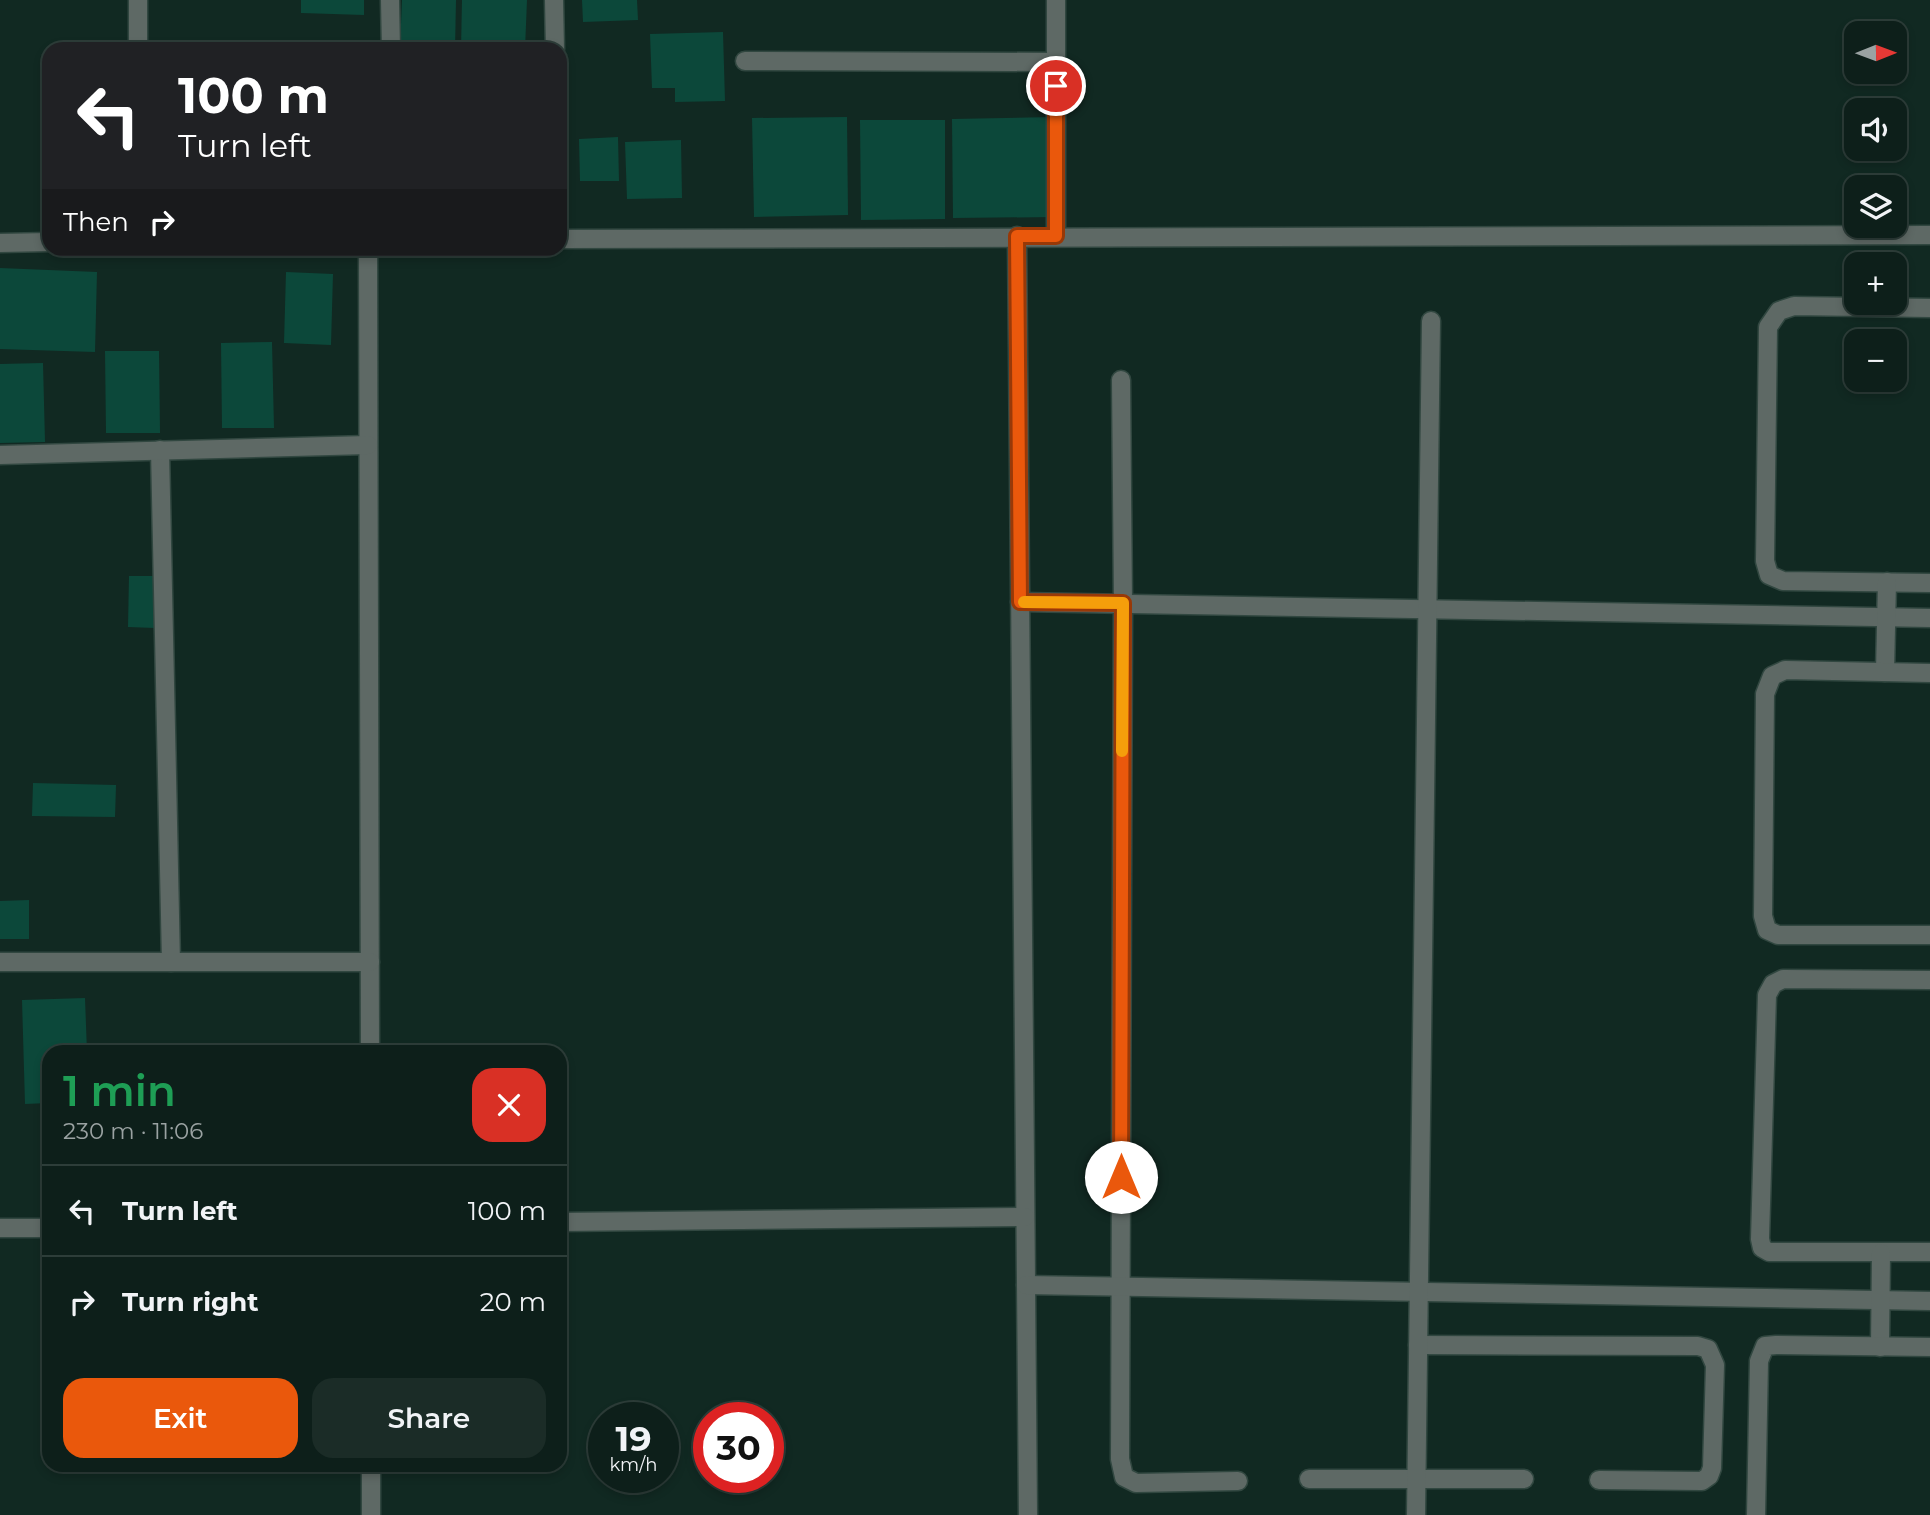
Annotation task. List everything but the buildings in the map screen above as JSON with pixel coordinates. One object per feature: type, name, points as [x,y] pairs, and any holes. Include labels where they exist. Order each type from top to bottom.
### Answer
[{"type":"street","points":[[138,0],[138,42]]},
{"type":"street","points":[[390,0],[391,42]]},
{"type":"street","points":[[554,0],[555,42]]},
{"type":"street","points":[[1056,0],[1056,236]]},
{"type":"street","points":[[745,61],[1056,62]]},
{"type":"street","points":[[567,239],[1930,235]]},
{"type":"street","points":[[1017,236],[1028,1515]]},
{"type":"street","points":[[0,243],[42,243]]},
{"type":"street","points":[[368,256],[370,1045]]},
{"type":"street","points":[[1930,308],[1794,306],[1779,311],[1768,327],[1765,561],[1769,575],[1783,581],[1930,583]]},
{"type":"street","points":[[1416,1515],[1432,321]]},
{"type":"street","points":[[1121,380],[1123,603],[1120,1459],[1124,1477],[1136,1483],[1238,1481]]},
{"type":"street","points":[[0,455],[368,445]]},
{"type":"street","points":[[160,450],[171,962]]},
{"type":"street","points":[[1885,673],[1887,582]]},
{"type":"street","points":[[1020,602],[1930,618]]},
{"type":"street","points":[[1930,673],[1785,670],[1772,676],[1765,694],[1763,916],[1767,930],[1778,935],[1930,935]]},
{"type":"street","points":[[0,962],[370,962]]},
{"type":"street","points":[[1930,980],[1783,979],[1773,984],[1767,995],[1762,1248],[1769,1252],[1930,1252]]},
{"type":"street","points":[[567,1222],[1025,1217]]},
{"type":"street","points":[[0,1228],[42,1228]]},
{"type":"street","points":[[1880,1346],[1881,1252]]},
{"type":"street","points":[[1026,1285],[1930,1301]]},
{"type":"street","points":[[1418,1345],[1698,1346],[1709,1349],[1715,1365],[1712,1468],[1709,1476],[1702,1481],[1600,1480]]},
{"type":"street","points":[[1756,1515],[1759,1361],[1765,1346],[1930,1347]]},
{"type":"street","points":[[371,1472],[372,1515]]},
{"type":"street","points":[[1309,1479],[1524,1479]]},
{"type":"slow traffic","points":[[1024,602],[1123,603],[1122,751]]},
{"type":"route","points":[[1056,86],[1056,236],[1017,236],[1020,602],[1123,603],[1121,1177]]}]
